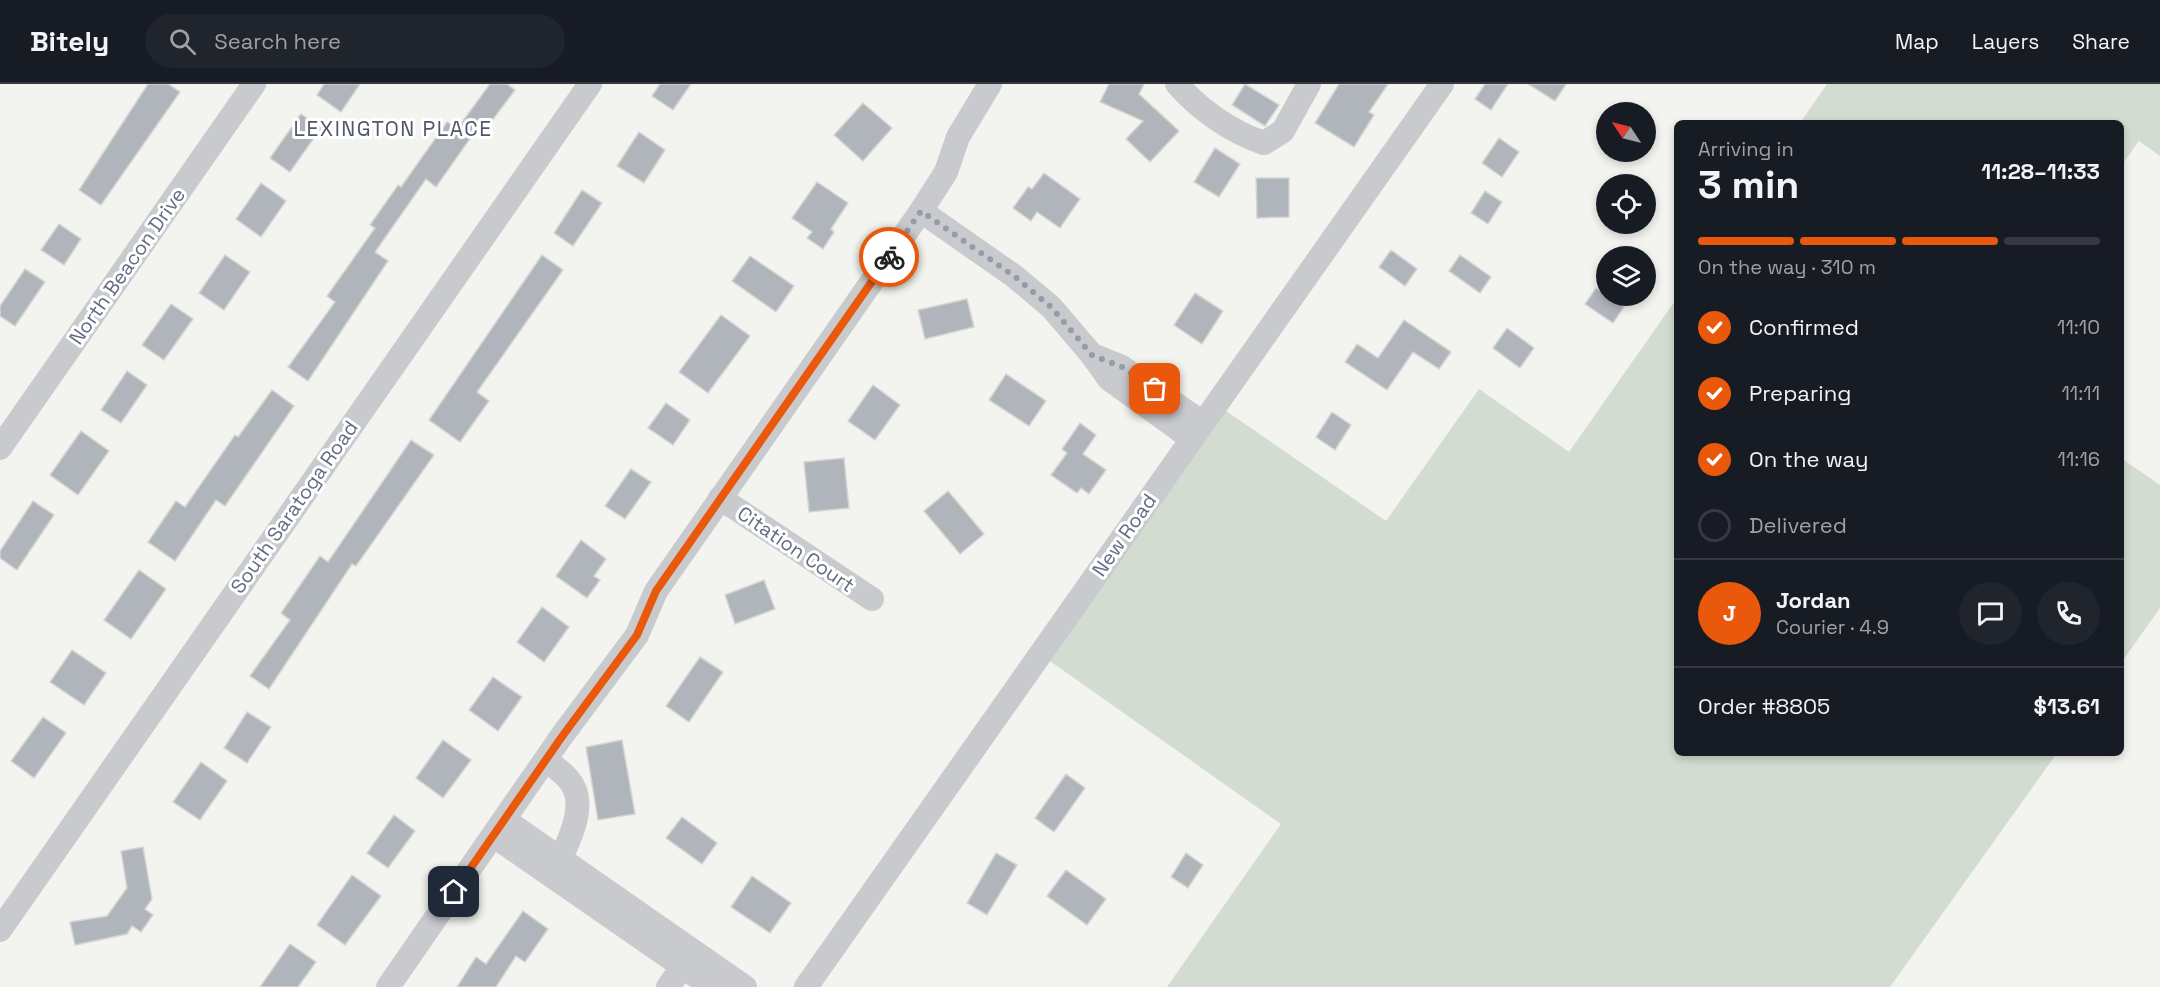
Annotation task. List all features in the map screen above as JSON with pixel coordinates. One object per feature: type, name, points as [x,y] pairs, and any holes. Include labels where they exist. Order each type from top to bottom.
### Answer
[{"type":"street","name":"North Beacon Drive","points":[[0,448],[254,84]]},
{"type":"street","name":"South Saratoga Road","points":[[0,930],[590,84]]},
{"type":"street","points":[[388,987],[546,760],[637,635],[656,591],[921,211],[946,172],[958,137],[990,84]]},
{"type":"street","points":[[1177,84],[1189,98],[1240,135],[1264,143],[1283,131],[1309,84]]},
{"type":"street","name":"New Road","points":[[806,987],[1442,84]]},
{"type":"street","points":[[921,211],[1014,276],[1051,307],[1092,355],[1122,367],[1198,431]]},
{"type":"street","name":"Citation Court","points":[[720,498],[872,600]]},
{"type":"street","points":[[546,760],[572,784],[577,803],[573,829],[561,858]]},
{"type":"street","points":[[499,828],[561,858],[594,892]]},
{"type":"street","points":[[499,828],[688,958],[745,987]]},
{"type":"street","points":[[668,987],[688,958]]},
{"type":"street","points":[[688,958],[712,987]]},
{"type":"shaded area","points":[[1827,84],[2160,84],[2160,156],[2139,141],[2124,162],[2124,120],[1802,120]]},
{"type":"shaded area","points":[[1674,302],[1674,756],[2055,756],[1890,987],[1167,987],[1281,824],[1040,654],[1216,404],[1386,521],[1479,389],[1569,452]]},
{"type":"shaded area","points":[[2124,460],[2160,485],[2160,608],[2124,659]]},
{"type":"building","points":[[148,84],[168,84],[180,92],[101,205],[79,190]]},
{"type":"building","points":[[324,84],[360,84],[341,112],[317,95]]},
{"type":"building","points":[[490,84],[507,84],[515,90],[485,130],[479,126],[436,187],[426,179],[375,252],[388,261],[308,381],[288,367],[335,302],[327,296],[375,228],[370,225],[398,185],[401,187],[447,122],[457,129]]},
{"type":"building","points":[[660,84],[691,84],[673,110],[652,96]]},
{"type":"building","points":[[1109,84],[1144,84],[1139,94],[1179,131],[1150,162],[1126,139],[1143,121],[1100,102]]},
{"type":"building","points":[[1245,84],[1279,105],[1265,126],[1232,105]]},
{"type":"building","points":[[1339,84],[1388,84],[1369,112],[1374,115],[1354,147],[1315,123]]},
{"type":"building","points":[[1485,84],[1508,84],[1491,110],[1475,99]]},
{"type":"building","points":[[1528,84],[1566,84],[1555,101]]},
{"type":"building","points":[[863,103],[892,128],[863,161],[834,135]]},
{"type":"building","points":[[301,114],[321,128],[290,172],[270,158]]},
{"type":"building","points":[[639,132],[665,150],[644,183],[617,166]]},
{"type":"building","points":[[1499,138],[1519,152],[1502,177],[1482,163]]},
{"type":"building","points":[[1215,148],[1240,164],[1219,197],[1194,182]]},
{"type":"building","points":[[1044,173],[1080,199],[1060,228],[1037,212],[1031,221],[1013,208],[1028,187],[1032,189]]},
{"type":"building","points":[[1256,178],[1289,178],[1289,217],[1257,218]]},
{"type":"building","points":[[817,182],[848,203],[831,229],[834,232],[823,249],[807,238],[812,232],[792,218]]},
{"type":"building","points":[[261,183],[286,201],[261,237],[236,219]]},
{"type":"building","points":[[582,190],[602,203],[573,246],[554,233]]},
{"type":"building","points":[[1485,191],[1502,202],[1488,224],[1471,213]]},
{"type":"building","points":[[59,224],[81,239],[64,265],[41,250]]},
{"type":"building","points":[[1391,250],[1417,269],[1405,286],[1379,267]]},
{"type":"building","points":[[225,255],[250,272],[224,310],[199,293]]},
{"type":"building","points":[[542,255],[563,270],[477,392],[489,401],[460,442],[429,420]]},
{"type":"building","points":[[1460,255],[1491,277],[1480,293],[1449,271]]},
{"type":"building","points":[[750,256],[794,286],[776,312],[732,281]]},
{"type":"building","points":[[25,269],[45,282],[15,326],[0,316],[0,306]]},
{"type":"building","points":[[1596,288],[1596,306],[1624,307],[1613,323],[1585,304]]},
{"type":"building","points":[[1195,293],[1223,311],[1202,344],[1174,325]]},
{"type":"building","points":[[967,299],[974,327],[925,339],[918,310]]},
{"type":"building","points":[[171,304],[193,319],[164,360],[142,345]]},
{"type":"building","points":[[721,315],[750,336],[708,393],[679,372]]},
{"type":"building","points":[[1404,320],[1451,352],[1439,369],[1413,352],[1387,390],[1345,362],[1357,344],[1378,358]]},
{"type":"building","points":[[1507,328],[1534,348],[1520,368],[1493,348]]},
{"type":"building","points":[[127,371],[147,385],[121,423],[101,410]]},
{"type":"building","points":[[1006,374],[1046,401],[1029,426],[989,400]]},
{"type":"building","points":[[873,385],[900,405],[875,440],[848,421]]},
{"type":"building","points":[[272,390],[294,406],[225,506],[216,500],[175,561],[148,542],[176,501],[185,507],[235,435],[238,437]]},
{"type":"building","points":[[666,403],[690,420],[673,445],[648,428]]},
{"type":"building","points":[[1332,412],[1351,425],[1335,450],[1316,437]]},
{"type":"building","points":[[1080,423],[1096,435],[1083,454],[1106,470],[1089,494],[1081,488],[1077,493],[1051,475],[1067,453],[1062,449]]},
{"type":"building","points":[[81,431],[109,451],[78,495],[50,475]]},
{"type":"building","points":[[411,440],[434,455],[356,566],[352,564],[269,689],[250,676],[290,620],[281,613],[320,556],[328,562]]},
{"type":"building","points":[[844,458],[849,508],[809,512],[804,462]]},
{"type":"building","points":[[631,469],[651,482],[625,519],[605,506]]},
{"type":"building","points":[[948,491],[984,534],[960,554],[924,511]]},
{"type":"building","points":[[33,501],[54,515],[17,570],[0,558],[0,551]]},
{"type":"building","points":[[581,540],[606,559],[594,576],[600,580],[587,598],[556,576]]},
{"type":"building","points":[[139,570],[166,589],[131,639],[104,620]]},
{"type":"building","points":[[764,580],[775,609],[735,624],[725,595]]},
{"type":"building","points":[[542,607],[569,627],[544,662],[517,642]]},
{"type":"building","points":[[72,650],[106,673],[84,705],[50,682]]},
{"type":"building","points":[[700,657],[723,672],[689,722],[666,706]]},
{"type":"building","points":[[493,677],[522,697],[498,731],[469,710]]},
{"type":"building","points":[[247,712],[271,727],[247,763],[224,748]]},
{"type":"building","points":[[43,717],[66,733],[34,778],[11,761]]},
{"type":"building","points":[[443,740],[471,760],[443,798],[416,778]]},
{"type":"building","points":[[622,740],[635,814],[598,820],[586,747]]},
{"type":"building","points":[[201,762],[227,781],[200,820],[173,802]]},
{"type":"building","points":[[1066,774],[1085,788],[1054,832],[1035,818]]},
{"type":"building","points":[[394,815],[415,831],[388,868],[367,853]]},
{"type":"building","points":[[682,817],[717,843],[702,864],[666,838]]},
{"type":"building","points":[[143,847],[152,899],[145,909],[153,915],[141,932],[132,926],[127,934],[75,945],[70,922],[107,916],[127,888],[121,851]]},
{"type":"building","points":[[996,853],[1017,865],[987,915],[967,903]]},
{"type":"building","points":[[1186,853],[1203,865],[1188,888],[1171,877]]},
{"type":"building","points":[[1066,870],[1106,899],[1087,925],[1047,896]]},
{"type":"building","points":[[352,875],[381,896],[345,945],[317,925]]},
{"type":"building","points":[[752,876],[791,903],[770,933],[731,907]]},
{"type":"building","points":[[523,911],[548,929],[525,962],[516,956],[496,987],[457,987],[476,957],[486,964]]},
{"type":"building","points":[[290,944],[316,962],[298,987],[260,987]]},
{"type":"way so far","points":[[889,257],[921,211],[1014,276],[1051,307],[1092,355],[1122,367],[1155,389]]},
{"type":"district","name":"LEXINGTON PLACE","points":[[393,129]]},
{"type":"route","points":[[454,892],[561,738],[637,635],[656,591],[889,257]]}]
